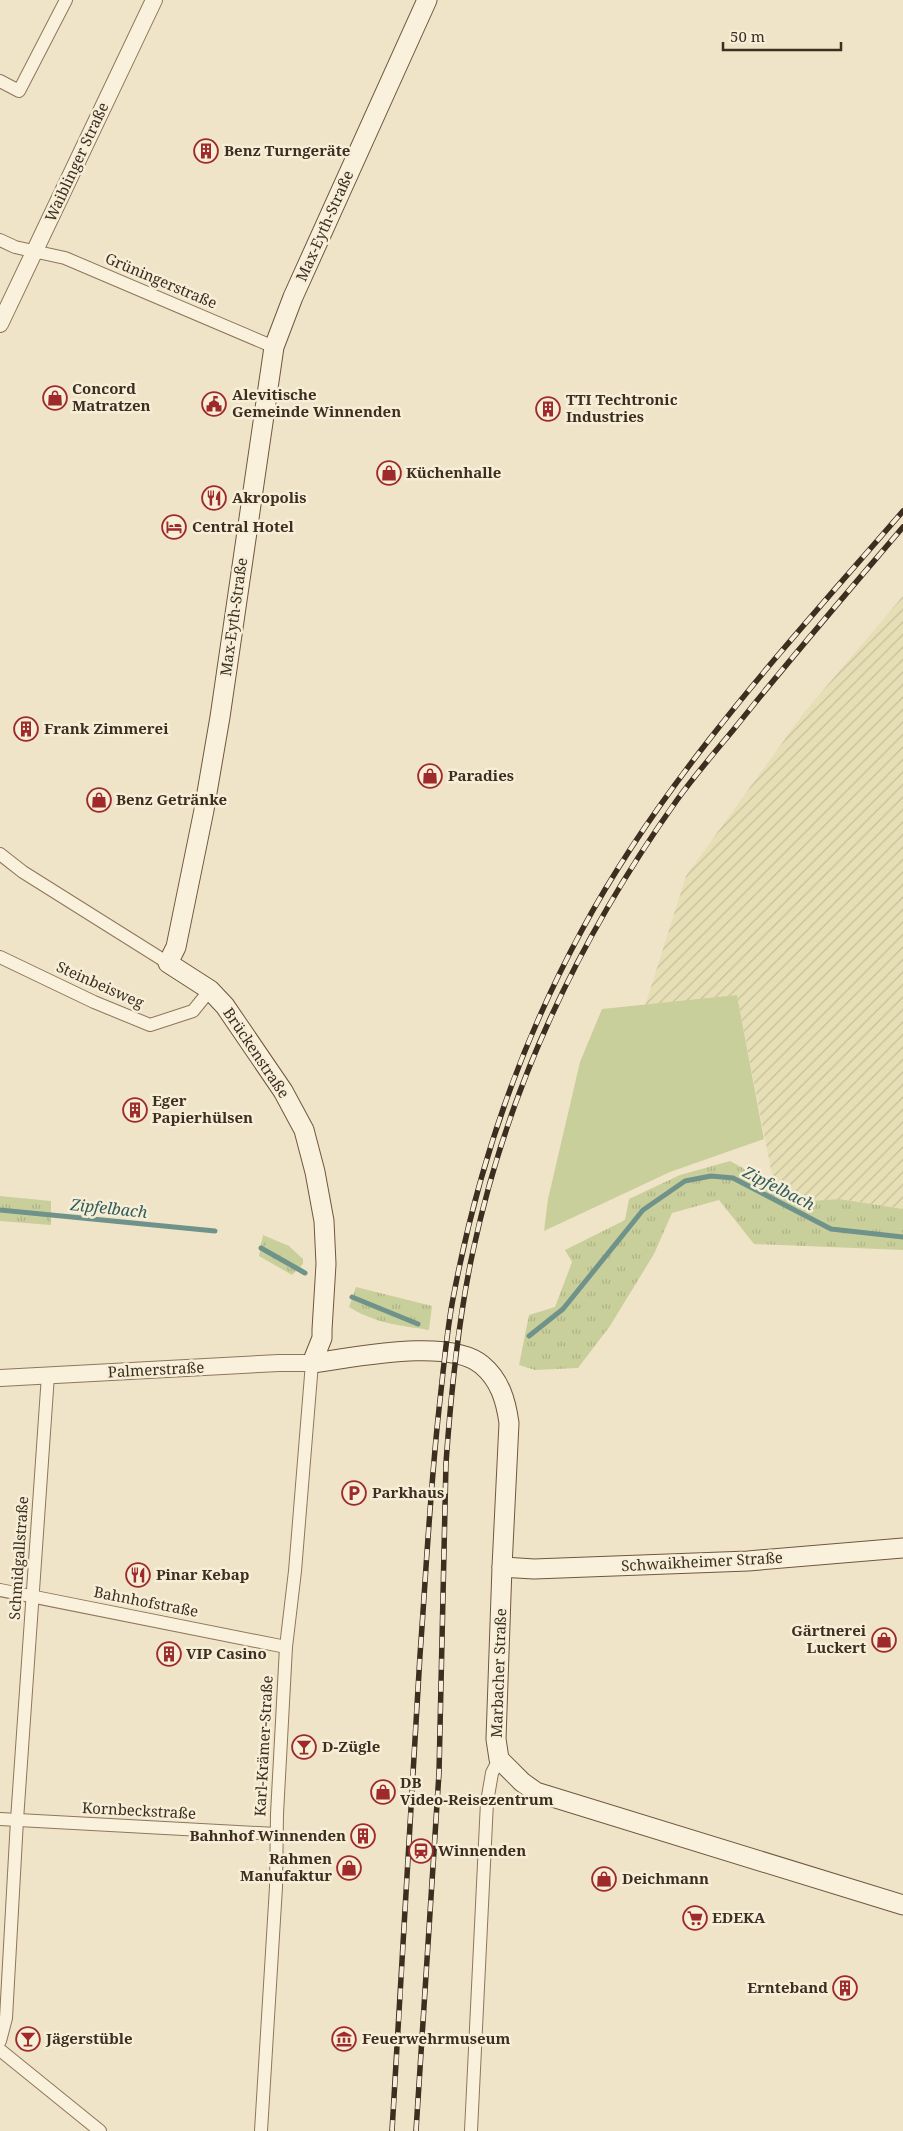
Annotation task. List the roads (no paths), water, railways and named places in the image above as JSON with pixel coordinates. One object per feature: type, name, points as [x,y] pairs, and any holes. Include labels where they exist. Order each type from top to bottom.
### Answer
[{"type":"main road","name":"Max-Eyth-Straße","points":[[168,963],[176,947],[207,791],[232,637],[274,346],[293,297],[427,0]]},
{"type":"main road","name":"Brückenstraße","points":[[168,963],[210,990],[225,1006],[283,1091],[304,1130],[316,1172],[324,1221],[326,1264],[322,1338],[312,1363]]},
{"type":"main road","name":"Marbacher Straße","points":[[312,1363],[427,1350],[440,1351],[468,1357],[481,1364],[500,1386],[506,1401],[509,1423],[496,1738],[499,1760],[522,1782],[536,1792],[903,1905]]},
{"type":"main road","name":"Schwaikheimer Straße","points":[[502,1567],[534,1569],[748,1562],[903,1548]]},
{"type":"street","points":[[0,81],[19,91],[66,0]]},
{"type":"street","name":"Waiblinger Straße","points":[[0,324],[154,0]]},
{"type":"street","name":"Grüningerstraße","points":[[0,240],[14,247],[64,258],[274,346]]},
{"type":"street","name":"Brückenstraße","points":[[0,854],[23,872],[168,963]]},
{"type":"street","name":"Steinbeisweg","points":[[0,957],[94,1002],[150,1025],[193,1011],[210,990]]},
{"type":"street","name":"Palmerstraße","points":[[0,1378],[279,1363],[312,1363]]},
{"type":"street","name":"Karl-Krämer-Straße","points":[[261,2131],[276,1887],[276,1834],[286,1647],[295,1571],[312,1363]]},
{"type":"street","points":[[0,1368],[48,1375]]},
{"type":"street","name":"Schmidgallstraße","points":[[0,2041],[6,2018],[17,1820],[48,1375]]},
{"type":"street","name":"Bahnhofstraße","points":[[0,1590],[286,1647]]},
{"type":"street","points":[[470,2131],[488,1789],[492,1773],[499,1760]]},
{"type":"street","name":"Kornbeckstraße","points":[[0,1819],[276,1834]]},
{"type":"street","points":[[0,2050],[100,2131]]},
{"type":"waterway","name":"Zipfelbach","points":[[529,1336],[563,1309],[643,1210],[685,1181],[711,1176],[733,1178],[831,1229],[903,1237]]},
{"type":"waterway","name":"Zipfelbach","points":[[0,1210],[215,1231]]},
{"type":"waterway","name":"Zipfelbach","points":[[261,1248],[305,1273]]},
{"type":"waterway","name":"Zipfelbach","points":[[352,1297],[418,1324]]},
{"type":"railway","points":[[392,2131],[420,1655],[436,1440],[452,1304],[473,1207],[487,1159],[502,1112],[538,1020],[582,930],[615,873],[651,818],[731,712],[903,511]]},
{"type":"railway","points":[[416,2131],[439,1773],[448,1436],[463,1303],[488,1190],[506,1130],[552,1015],[579,959],[642,851],[698,773],[903,527]]},
{"type":"place","name":"Benz Turngeräte","points":[[206,151]]},
{"type":"place","name":"Concord Matratzen","points":[[55,398]]},
{"type":"place","name":"Alevitische Gemeinde Winnenden","points":[[214,404]]},
{"type":"place","name":"TTI Techtronic Industries","points":[[548,409]]},
{"type":"place","name":"Küchenhalle","points":[[389,473]]},
{"type":"place","name":"Akropolis","points":[[214,498]]},
{"type":"place","name":"Central Hotel","points":[[174,527]]},
{"type":"place","name":"Frank Zimmerei","points":[[26,729]]},
{"type":"place","name":"Paradies","points":[[430,776]]},
{"type":"place","name":"Benz Getränke","points":[[99,800]]},
{"type":"place","name":"Eger Papierhülsen","points":[[135,1110]]},
{"type":"place","name":"Parkhaus","points":[[354,1493]]},
{"type":"place","name":"Pinar Kebap","points":[[138,1575]]},
{"type":"place","name":"Gärtnerei Luckert","points":[[884,1640]]},
{"type":"place","name":"VIP Casino","points":[[169,1654]]},
{"type":"place","name":"D-Zügle","points":[[304,1747]]},
{"type":"place","name":"DB Video-Reisezentrum","points":[[383,1792]]},
{"type":"place","name":"Bahnhof Winnenden","points":[[363,1836]]},
{"type":"place","name":"Winnenden","points":[[421,1851]]},
{"type":"place","name":"Rahmen Manufaktur","points":[[349,1868]]},
{"type":"place","name":"Deichmann","points":[[604,1879]]},
{"type":"place","name":"EDEKA","points":[[695,1918]]},
{"type":"place","name":"Ernteband","points":[[845,1988]]},
{"type":"place","name":"Jägerstüble","points":[[28,2039]]},
{"type":"place","name":"Feuerwehrmuseum","points":[[344,2039]]}]
